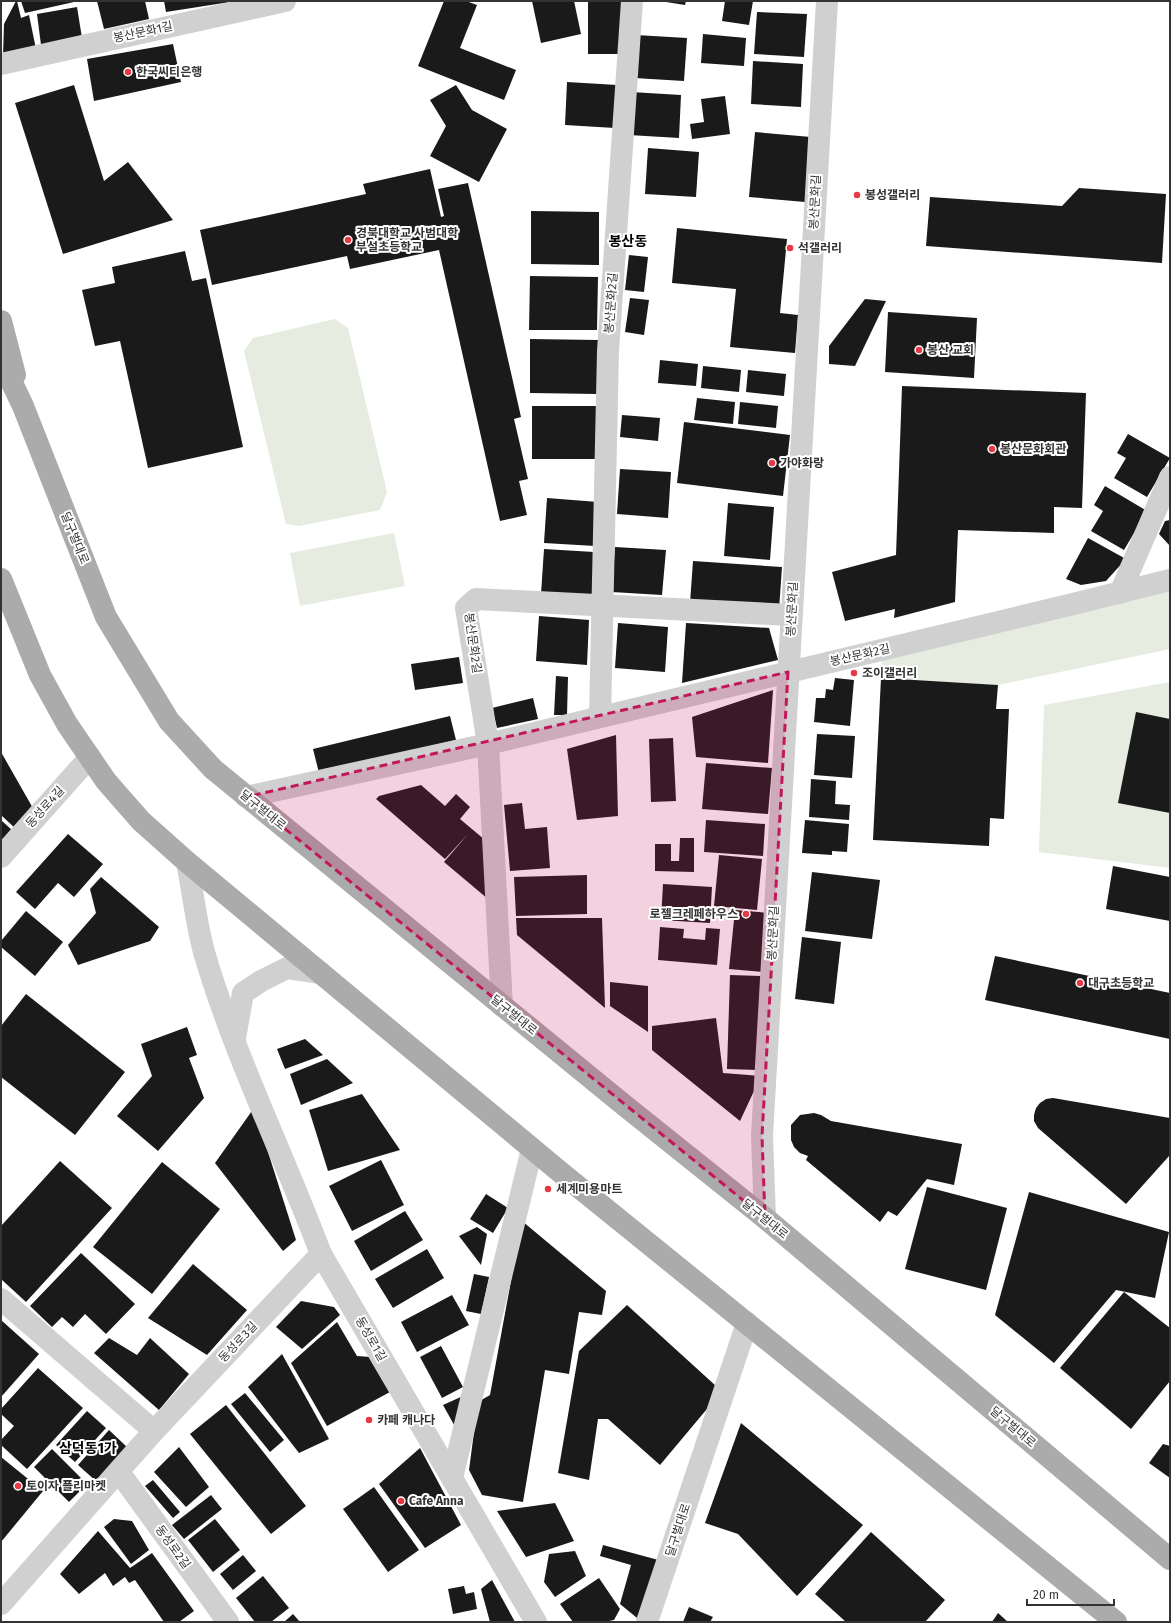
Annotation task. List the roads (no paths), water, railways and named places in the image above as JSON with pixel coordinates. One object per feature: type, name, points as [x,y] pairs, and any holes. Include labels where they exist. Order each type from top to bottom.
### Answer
[{"type":"main road","points":[[1,321],[23,406]]},
{"type":"main road","name":"달구벌대로","points":[[1,360],[23,406],[106,617],[169,721],[213,768],[246,797],[502,1006],[765,1218],[1170,1559]]},
{"type":"main road","points":[[1,579],[40,675],[67,724],[106,781],[141,821],[187,862],[532,1149],[1116,1622]]},
{"type":"street","name":"봉산문화1길","points":[[1,64],[286,1]]},
{"type":"street","name":"봉산문화2길","points":[[600,717],[608,351],[632,1]]},
{"type":"street","name":"봉산문화길","points":[[765,1218],[762,1136],[827,1]]},
{"type":"street","points":[[1120,593],[1170,477]]},
{"type":"street","name":"봉산문화2길","points":[[246,797],[488,744],[1170,580]]},
{"type":"street","name":"봉산문화2길","points":[[502,1006],[488,744],[466,608],[476,599],[602,605]]},
{"type":"street","points":[[602,605],[791,615]]},
{"type":"street","name":"동성로4길","points":[[1,857],[90,757]]},
{"type":"street","name":"동성로1길","points":[[187,862],[204,950],[234,1041],[298,1194],[321,1254],[536,1622]]},
{"type":"street","points":[[234,1041],[243,993],[261,981],[287,968],[321,973]]},
{"type":"street","points":[[452,1478],[532,1149]]},
{"type":"street","name":"동성로3길","points":[[1,1604],[154,1431],[321,1254]]},
{"type":"street","points":[[1,1299],[154,1431]]},
{"type":"street","name":"달구벌대로","points":[[647,1622],[746,1323]]},
{"type":"street","name":"동성로2길","points":[[119,1472],[228,1622]]},
{"type":"place","name":"한국씨티은행","points":[[128,72]]},
{"type":"place","name":"봉성갤러리","points":[[857,195]]},
{"type":"place","name":"경북대학교 사범대학 부설초등학교","points":[[348,240]]},
{"type":"place","name":"석갤러리","points":[[790,248]]},
{"type":"place","name":"봉산 교회","points":[[919,350]]},
{"type":"place","name":"봉산문화회관","points":[[992,449]]},
{"type":"place","name":"가야화랑","points":[[772,463]]},
{"type":"place","name":"조이갤러리","points":[[854,673]]},
{"type":"place","name":"로젤크레페하우스","points":[[746,914]]},
{"type":"place","name":"대구초등학교","points":[[1080,983]]},
{"type":"place","name":"세계미용마트","points":[[548,1189]]},
{"type":"place","name":"카페 캐나다","points":[[369,1420]]},
{"type":"place","name":"토이자 플리마켓","points":[[18,1486]]},
{"type":"place","name":"Cafe Anna","points":[[401,1501]]},
{"type":"district","name":"봉산동","points":[[628,241]]},
{"type":"district","name":"삼덕동1가","points":[[88,1448]]}]
